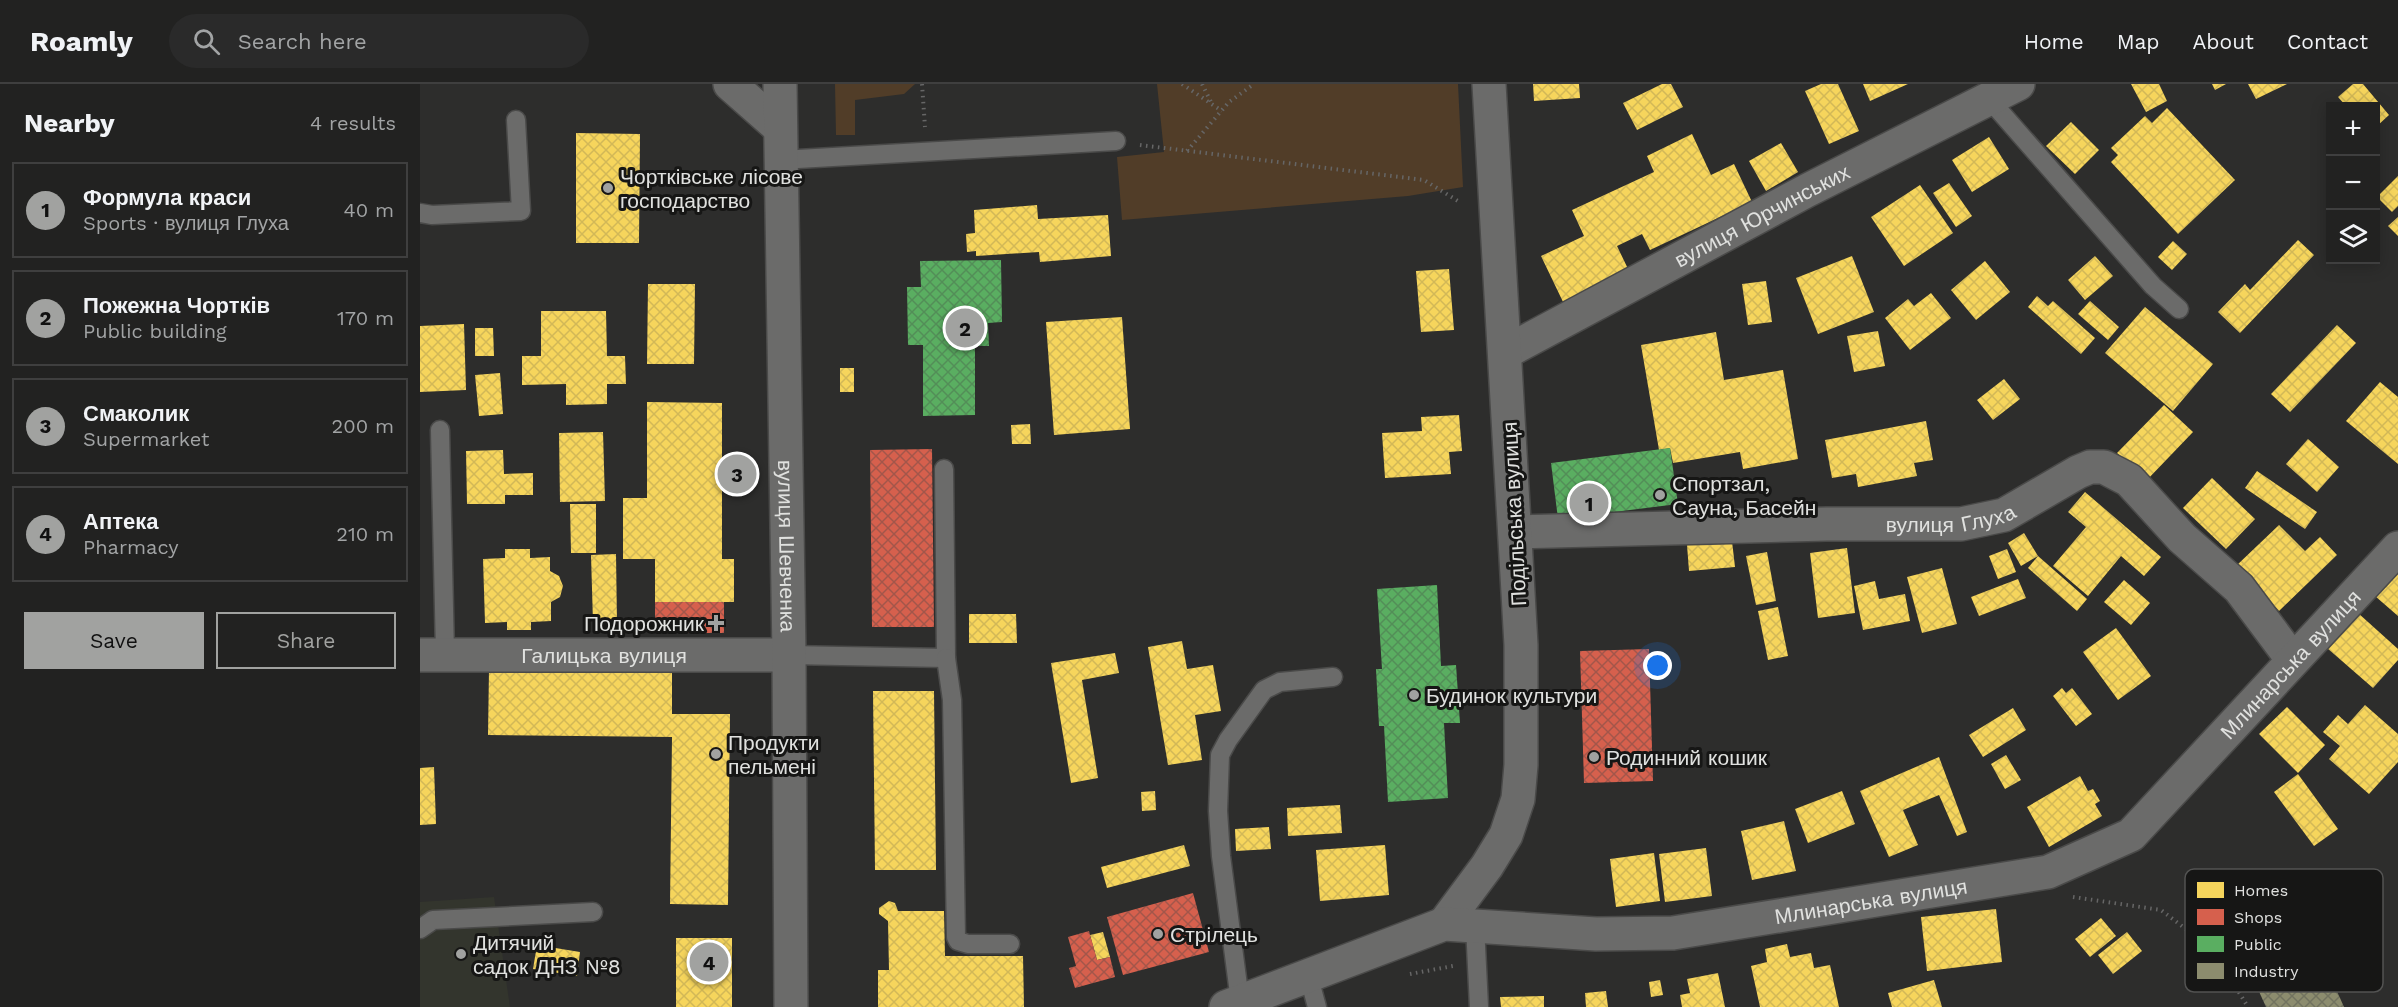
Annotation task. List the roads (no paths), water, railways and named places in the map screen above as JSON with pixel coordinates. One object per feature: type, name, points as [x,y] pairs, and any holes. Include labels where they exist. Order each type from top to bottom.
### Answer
[{"type":"street","points":[[730,84],[780,128]]},
{"type":"street","name":"вулиця Шевченка","points":[[780,84],[789,655],[791,1007]]},
{"type":"street","name":"Подільська вулиця","points":[[1460,925],[1511,824],[1518,799],[1522,729],[1506,352],[1489,84]]},
{"type":"street","name":"вулиця Юрчинських","points":[[1506,352],[1808,190],[2018,84]]},
{"type":"street","name":"вулиця Глуха","points":[[1515,532],[1816,524],[1961,524],[2004,515],[2079,472],[2090,468],[2104,468],[2129,480],[2182,538],[2239,588],[2292,659]]},
{"type":"street","name":"Млинарська вулиця","points":[[1233,1004],[1308,974],[1460,925],[1596,934],[1673,933],[2048,872],[2131,835],[2292,659],[2398,548]]},
{"type":"street","name":"Галицька вулиця","points":[[432,654],[789,655]]},
{"type":"lane","points":[[1989,99],[2153,286],[2179,309]]},
{"type":"lane","points":[[420,213],[432,215],[521,211],[516,120]]},
{"type":"lane","points":[[780,160],[1116,141]]},
{"type":"lane","points":[[432,654],[441,430]]},
{"type":"lane","points":[[944,469],[946,658],[952,700],[956,937],[958,941],[968,944],[1010,944]]},
{"type":"lane","points":[[789,655],[946,658]]},
{"type":"lane","points":[[1233,1004],[1218,812],[1220,755],[1264,690],[1280,682],[1332,677]]},
{"type":"lane","points":[[420,929],[433,920],[593,912]]},
{"type":"lane","points":[[1460,925],[1479,1007]]},
{"type":"lane","points":[[1308,974],[1317,1007]]},
{"type":"place","name":"Чортківське лісове господарство","points":[[608,188]]},
{"type":"place","name":"Пожежна Чортків","points":[[965,328]]},
{"type":"place","name":"Смаколик","points":[[737,474]]},
{"type":"place","name":"Спортзал, Сауна, Басейн","points":[[1660,495]]},
{"type":"place","name":"Формула краси","points":[[1589,503]]},
{"type":"place","name":"Подорожник","points":[[716,623]]},
{"type":"place","name":"Будинок культури","points":[[1414,695]]},
{"type":"place","name":"Продукти пельмені","points":[[716,754]]},
{"type":"place","name":"Родинний кошик","points":[[1594,757]]},
{"type":"place","name":"Стрілець","points":[[1158,934]]},
{"type":"place","name":"Дитячий садок ДНЗ №8","points":[[461,954]]},
{"type":"place","name":"Аптека","points":[[709,962]]}]
